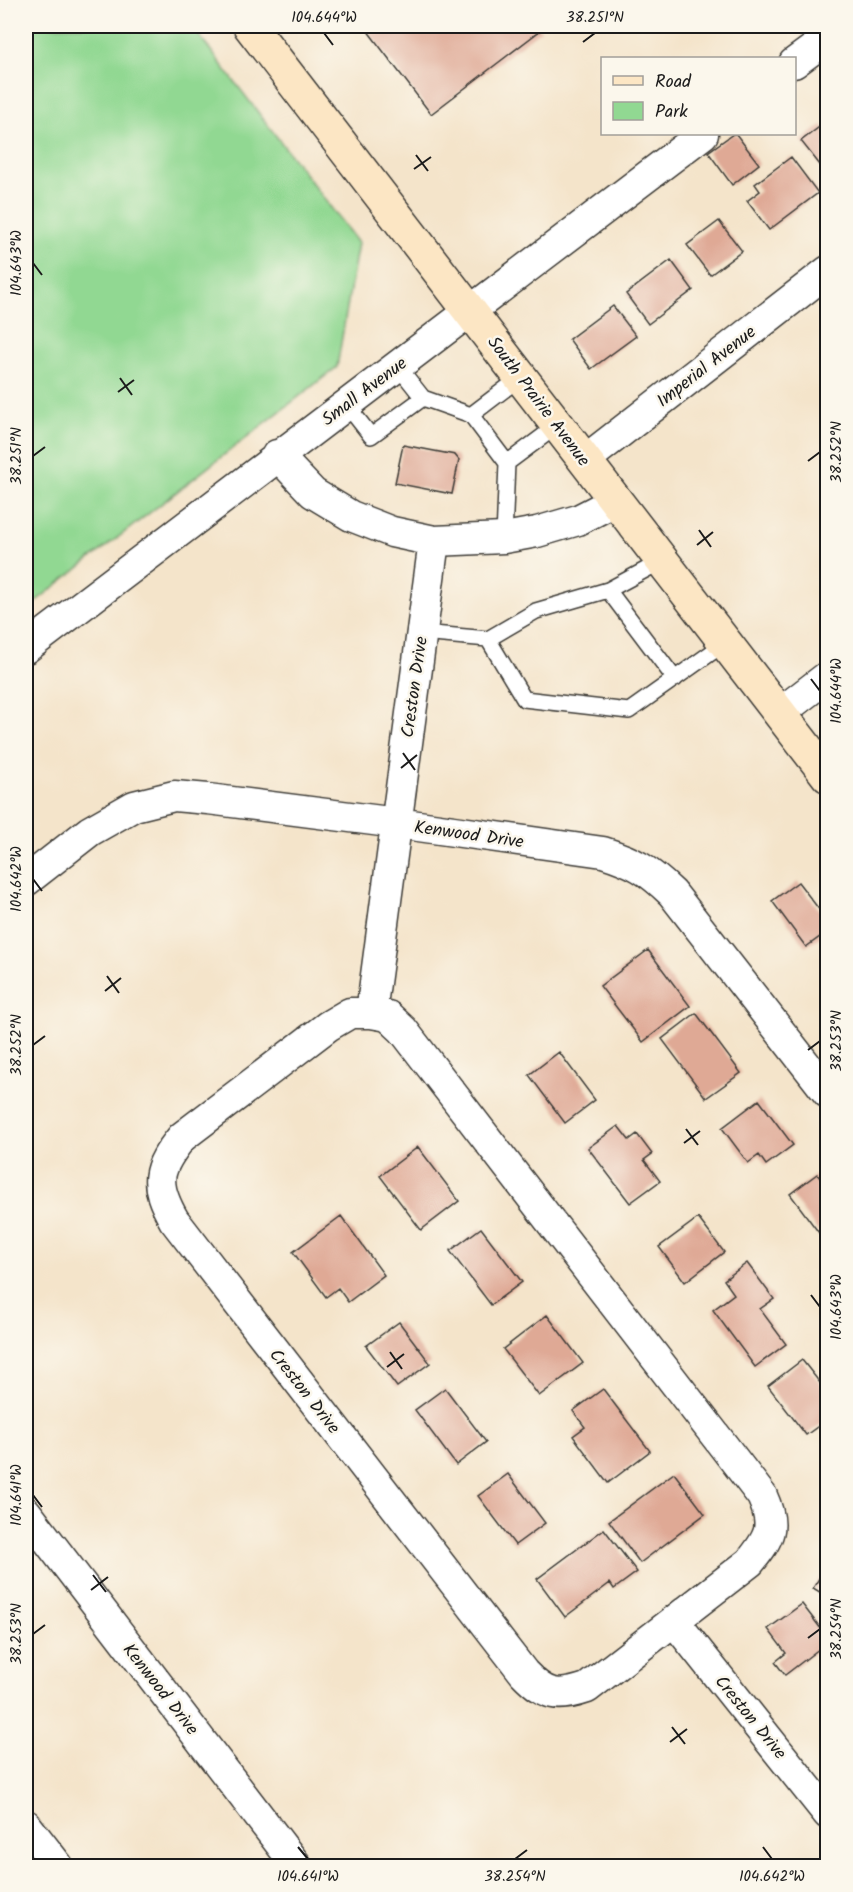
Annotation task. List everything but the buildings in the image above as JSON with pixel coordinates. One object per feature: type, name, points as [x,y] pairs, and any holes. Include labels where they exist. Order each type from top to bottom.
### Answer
[{"type":"main road","name":"South Prairie Avenue","points":[[250,26],[828,776]]},
{"type":"street","points":[[796,62],[828,38]]},
{"type":"street","name":"Small Avenue","points":[[26,648],[277,455],[702,135]]},
{"type":"street","name":"Imperial Avenue","points":[[585,460],[828,271]]},
{"type":"street","points":[[277,455],[313,492],[351,516],[392,532],[434,541],[504,538],[537,532],[578,520],[615,501]]},
{"type":"street","name":"Creston Drive","points":[[371,1013],[434,541]]},
{"type":"street","points":[[780,713],[828,676]]},
{"type":"street","name":"Kenwood Drive","points":[[26,881],[90,831],[134,806],[174,796],[397,823],[603,852],[629,860],[651,873],[691,916],[828,1093]]},
{"type":"street","name":"Creston Drive","points":[[350,1013],[371,1013],[388,1016],[403,1030],[762,1496],[770,1513],[770,1532],[764,1546],[750,1562],[587,1688],[566,1695],[545,1692],[524,1673],[174,1220],[163,1201],[159,1179],[166,1157],[182,1137],[328,1026],[350,1013]]},
{"type":"street","name":"Kenwood Drive","points":[[26,1512],[297,1866]]},
{"type":"street","name":"Creston Drive","points":[[674,1621],[828,1814]]},
{"type":"street","points":[[26,1825],[58,1866]]},
{"type":"lane","points":[[397,365],[423,398],[471,416],[507,463],[504,538]]},
{"type":"lane","points":[[471,416],[521,377]]},
{"type":"lane","points":[[346,404],[371,436],[423,398]]},
{"type":"lane","points":[[507,463],[558,425]]},
{"type":"lane","points":[[422,633],[488,639],[536,610],[608,590],[662,561]]},
{"type":"lane","points":[[608,590],[675,679]]},
{"type":"lane","points":[[488,639],[524,699],[629,711],[725,643]]},
{"type":"green space","points":[[26,26],[192,26],[358,243],[337,367],[26,609]]}]
